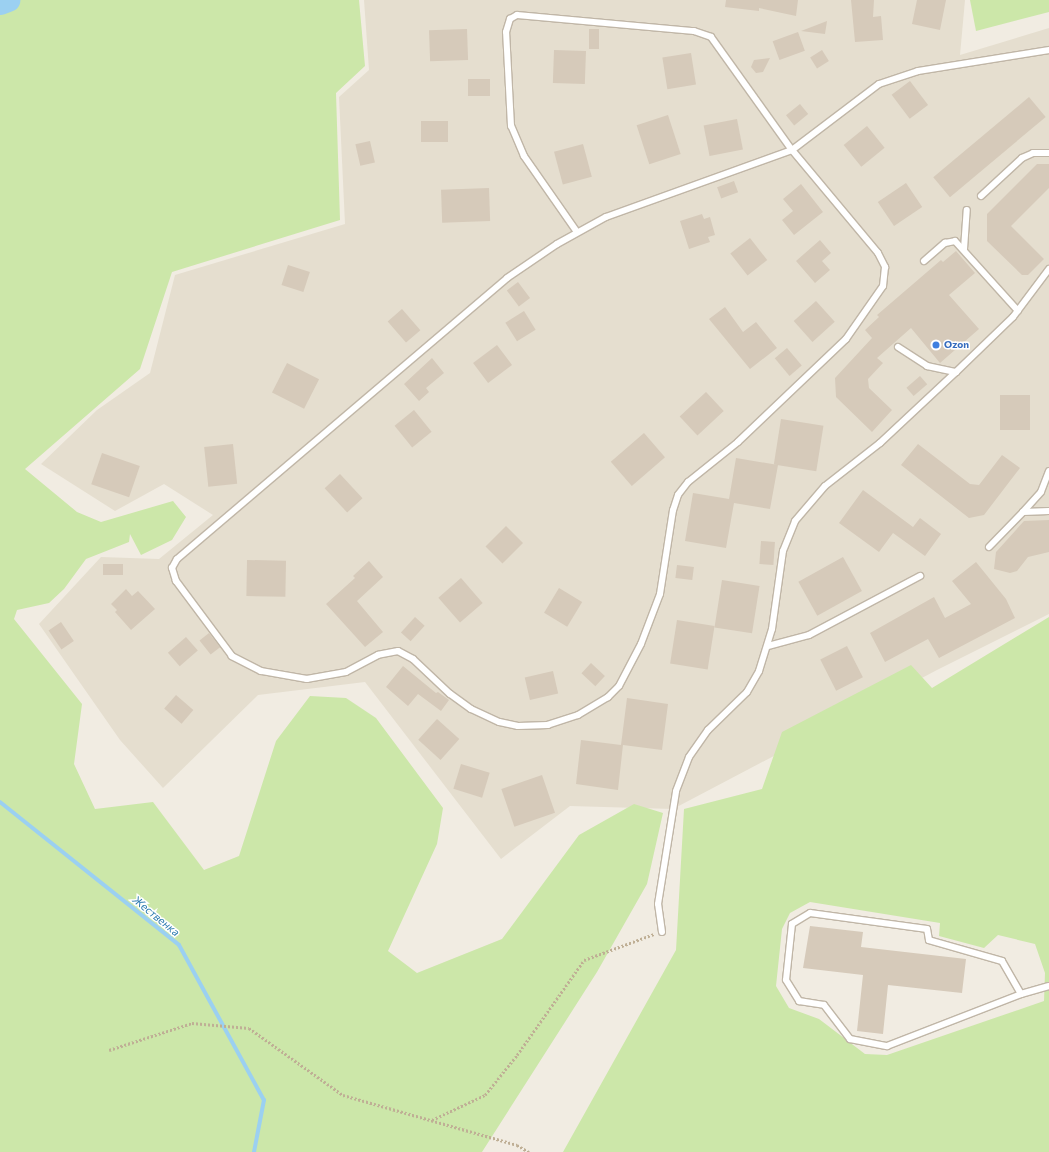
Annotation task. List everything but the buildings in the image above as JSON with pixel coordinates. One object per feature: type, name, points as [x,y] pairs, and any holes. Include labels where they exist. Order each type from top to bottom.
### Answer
[{"type":"lane","points":[[576,232],[524,156],[514,136],[510,116],[506,32],[507,23],[512,17],[704,33],[711,38],[792,150],[882,260],[886,275],[883,286],[846,339],[738,442],[682,489],[673,510],[662,582],[650,623],[630,668],[619,686],[608,697],[564,720],[534,727],[518,726],[498,722],[471,709],[450,694],[413,659],[398,651],[378,655],[346,672],[307,679],[261,671],[232,656],[176,581],[172,568],[177,558],[507,278],[576,232],[617,212],[792,150],[866,92],[901,75],[1049,50]]},
{"type":"lane","points":[[981,196],[1022,158],[1033,152],[1049,153]]},
{"type":"lane","points":[[964,249],[967,210]]},
{"type":"lane","points":[[924,261],[950,241],[960,244],[1018,311]]},
{"type":"lane","points":[[662,932],[658,904],[676,791],[682,772],[708,730],[746,692],[759,671],[768,646],[776,608],[779,566],[795,522],[825,486],[880,443],[956,372],[1018,311],[1049,270]]},
{"type":"lane","points":[[898,347],[927,366],[956,372]]},
{"type":"lane","points":[[989,547],[1041,492],[1049,471]]},
{"type":"lane","points":[[1022,512],[1049,511]]},
{"type":"lane","points":[[768,646],[809,635],[920,576]]},
{"type":"lane","points":[[1021,994],[1002,961],[929,940],[927,929],[810,913],[792,924],[786,980],[799,1001],[824,1005],[850,1039],[887,1046],[1021,994],[1049,986]]},
{"type":"path","points":[[432,1120],[485,1095],[517,1055],[584,960],[662,932]]},
{"type":"path","points":[[109,1050],[192,1023],[249,1028],[344,1095],[517,1145],[529,1152]]},
{"type":"shaded area","points":[[364,0],[965,0],[960,55],[1049,28],[1049,614],[937,670],[673,809],[570,806],[501,859],[365,682],[258,695],[163,788],[120,740],[39,624],[101,557],[159,559],[213,515],[164,484],[115,511],[41,464],[97,410],[150,373],[175,275],[345,224],[339,97],[369,70]]},
{"type":"green space","points":[[0,0],[359,0],[365,66],[336,93],[340,220],[172,272],[140,369],[25,469],[77,512],[101,522],[173,501],[186,517],[172,540],[141,555],[130,534],[129,542],[86,559],[64,589],[49,603],[17,610],[14,619],[82,704],[74,764],[95,809],[153,802],[204,870],[239,856],[276,741],[310,696],[346,698],[376,718],[443,808],[437,844],[388,951],[417,973],[502,939],[579,835],[634,804],[663,813],[647,884],[597,972],[482,1152],[0,1152]]},
{"type":"green space","points":[[970,0],[1049,0],[1049,12],[976,31]]},
{"type":"green space","points":[[1049,617],[1049,1152],[563,1152],[676,950],[684,809],[762,789],[782,732],[911,665],[932,688]],"holes":[[[810,902],[940,923],[939,936],[984,948],[998,935],[1035,944],[1045,973],[1044,1001],[887,1055],[865,1054],[819,1019],[789,1008],[776,986],[782,929],[790,913]]]},
{"type":"waterway","points":[[0,3],[8,0]]},
{"type":"waterway","name":"Жественка","points":[[0,802],[179,945],[264,1100],[254,1152]]},
{"type":"place","name":"Ozon","points":[[936,345]]}]
